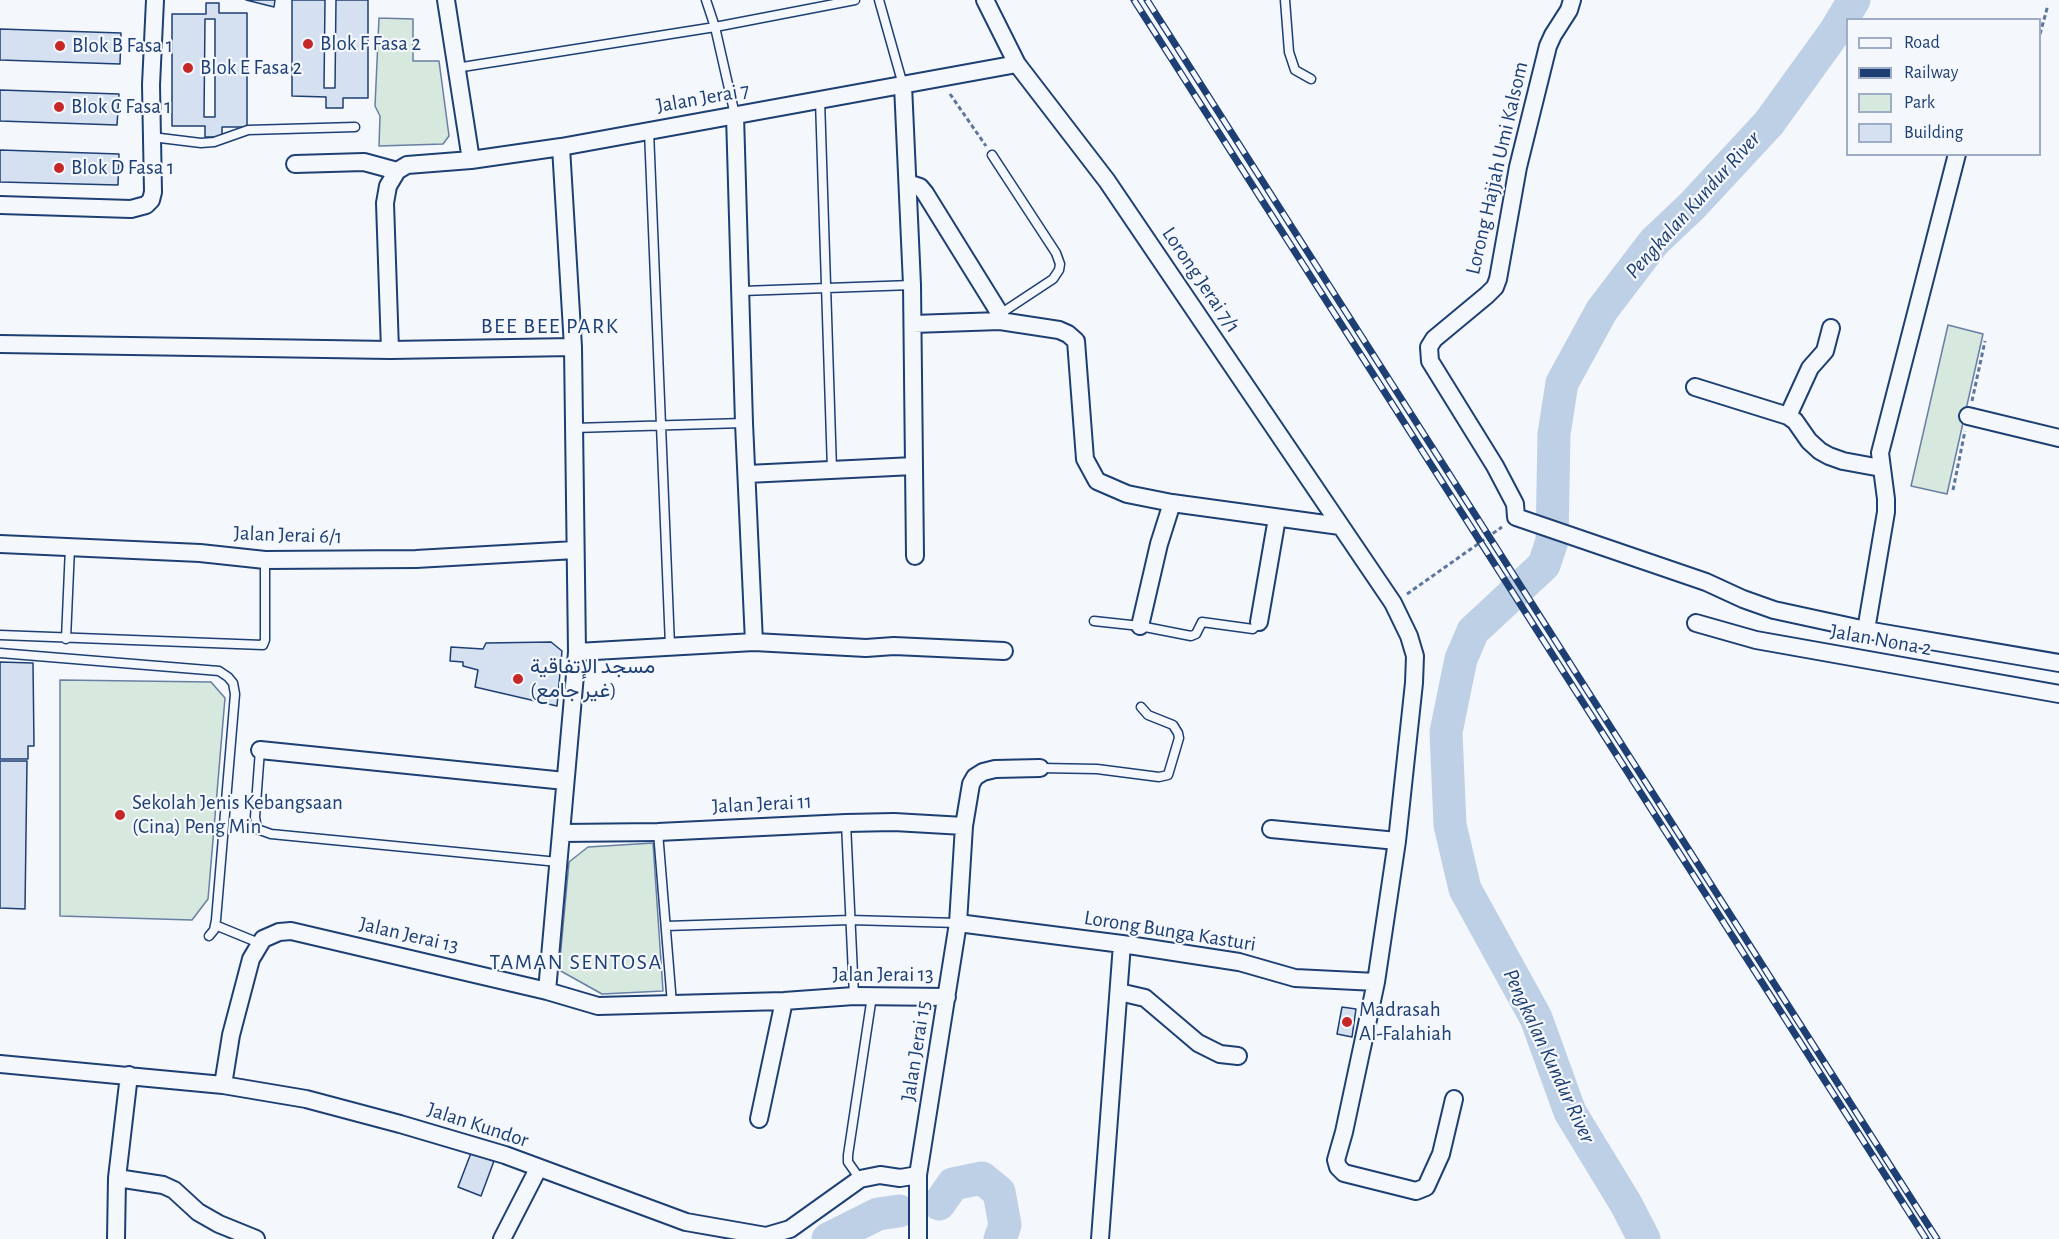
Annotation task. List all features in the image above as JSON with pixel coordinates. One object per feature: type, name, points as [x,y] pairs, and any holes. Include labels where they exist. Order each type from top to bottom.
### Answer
[{"type":"street","points":[[0,205],[131,209],[146,205],[151,200],[153,192],[151,85],[155,0]]},
{"type":"street","points":[[446,0],[471,160]]},
{"type":"street","name":"Lorong Jerai 7/1","points":[[985,0],[1017,64],[1107,181],[1393,603],[1409,636],[1415,656],[1410,730],[1396,841],[1376,982],[1336,1160],[1338,1167],[1344,1173],[1416,1191],[1426,1187],[1441,1154],[1454,1099]]},
{"type":"street","name":"Lorong Hajjah Umi Kalsom","points":[[1523,519],[1495,466],[1430,361],[1429,346],[1434,339],[1495,287],[1518,167],[1548,46],[1569,10],[1572,0]]},
{"type":"street","name":"Jalan Jerai 7","points":[[397,171],[407,165],[471,160],[561,147],[1017,64]]},
{"type":"street","points":[[903,85],[913,324],[915,556]]},
{"type":"street","points":[[735,115],[742,291],[744,423],[754,642]]},
{"type":"street","points":[[547,991],[577,652],[573,347],[561,147]]},
{"type":"street","points":[[1866,630],[1886,512],[1880,453],[1956,156]]},
{"type":"street","points":[[295,164],[364,162],[397,171],[388,186],[385,203],[390,350]]},
{"type":"street","points":[[908,183],[920,187],[925,193],[1000,317]]},
{"type":"street","points":[[913,324],[1000,317],[1059,330],[1076,341],[1085,459],[1097,482],[1127,494],[1172,504],[1340,526]]},
{"type":"street","points":[[1788,416],[1810,368],[1825,351],[1831,328]]},
{"type":"street","points":[[0,344],[390,350],[573,347]]},
{"type":"street","points":[[1695,387],[1788,416],[1820,451],[1843,461],[1881,468]]},
{"type":"street","points":[[1968,416],[2059,438]]},
{"type":"street","points":[[747,474],[914,466]]},
{"type":"street","points":[[1140,626],[1159,544],[1172,504]]},
{"type":"street","points":[[1259,622],[1277,518]]},
{"type":"street","points":[[1523,519],[1706,582],[1774,610],[1866,630],[2059,663]]},
{"type":"street","name":"Jalan Jerai 6/1","points":[[0,544],[200,553],[265,560],[416,558],[575,550]]},
{"type":"street","name":"Jalan Nona 2","points":[[1696,623],[1756,640],[2059,694]]},
{"type":"street","points":[[577,652],[754,642],[866,648],[894,646],[1004,651]]},
{"type":"street","points":[[260,750],[565,782]]},
{"type":"street","name":"Jalan Jerai 15","points":[[918,1239],[918,1175],[958,923],[964,826],[971,784],[975,777],[995,769],[1040,768]]},
{"type":"street","name":"Jalan Jerai 11","points":[[561,833],[658,832],[894,822],[964,826]]},
{"type":"street","points":[[1271,829],[1396,841]]},
{"type":"street","name":"Lorong Bunga Kasturi","points":[[958,923],[1239,962],[1295,978],[1376,982]]},
{"type":"street","name":"Jalan Jerai 13","points":[[260,943],[270,935],[291,931],[547,991],[598,1006],[784,1001],[854,996],[947,997]]},
{"type":"street","points":[[223,1085],[231,1035],[251,959],[260,943]]},
{"type":"street","points":[[1100,1239],[1122,944]]},
{"type":"street","points":[[1119,992],[1145,998],[1198,1043],[1220,1054],[1238,1056]]},
{"type":"street","points":[[759,1119],[784,1001]]},
{"type":"street","name":"Jalan Kundor","points":[[0,1064],[223,1085],[306,1100],[400,1124],[505,1155],[686,1222],[766,1236],[790,1229],[860,1179]]},
{"type":"street","points":[[116,1239],[117,1178],[129,1076]]},
{"type":"street","points":[[502,1239],[538,1169]]},
{"type":"street","points":[[860,1179],[918,1175]]},
{"type":"street","points":[[117,1178],[162,1185],[174,1190],[198,1212],[219,1224],[256,1239]]},
{"type":"lane","points":[[706,0],[715,27],[735,115]]},
{"type":"lane","points":[[455,68],[715,27],[855,0]]},
{"type":"lane","points":[[879,0],[903,85]]},
{"type":"lane","points":[[1285,0],[1288,52],[1295,70],[1311,79]]},
{"type":"lane","points":[[820,100],[832,470]]},
{"type":"lane","points":[[152,137],[201,143],[214,142],[248,130],[355,127]]},
{"type":"lane","points":[[649,131],[670,646]]},
{"type":"lane","points":[[992,155],[1056,253],[1060,264],[1053,279],[1000,317]]},
{"type":"lane","points":[[742,291],[912,285]]},
{"type":"lane","points":[[574,428],[744,423]]},
{"type":"lane","points":[[66,639],[70,547]]},
{"type":"lane","points":[[0,635],[263,645],[265,640],[265,560]]},
{"type":"lane","points":[[1094,621],[1140,626],[1191,636],[1196,634],[1202,622],[1253,629],[1259,622]]},
{"type":"lane","points":[[0,653],[219,671],[233,683],[235,694],[215,925],[209,936]]},
{"type":"lane","points":[[1040,768],[1097,769],[1159,777],[1168,775],[1179,738],[1176,729],[1170,723],[1148,716],[1141,706]]},
{"type":"lane","points":[[260,750],[255,816],[257,829],[271,834],[558,862]]},
{"type":"lane","points":[[846,823],[854,996]]},
{"type":"lane","points":[[658,832],[672,1004]]},
{"type":"lane","points":[[666,926],[850,920],[958,923]]},
{"type":"lane","points":[[215,925],[260,943]]},
{"type":"lane","points":[[860,1179],[848,1162],[848,1155],[872,996]]},
{"type":"path","points":[[2041,30],[2048,5]]},
{"type":"path","points":[[939,78],[992,155]]},
{"type":"path","points":[[1393,603],[1523,519]]},
{"type":"green space","points":[[379,18],[413,19],[413,61],[439,61],[449,136],[443,144],[379,146],[380,116],[375,106]]},
{"type":"green space","points":[[1948,325],[1983,334],[1947,494],[1911,486]]},
{"type":"green space","points":[[60,680],[211,682],[225,698],[208,899],[192,920],[60,916]]},
{"type":"green space","name":"TAMAN SENTOSA","points":[[653,843],[663,991],[602,994],[559,970],[569,862],[588,847]]},
{"type":"building","points":[[246,0],[275,0],[274,7]]},
{"type":"building","name":"Blok F Fasa 2","points":[[292,0],[325,0],[324,88],[335,88],[336,0],[368,0],[368,98],[343,98],[343,108],[326,108],[326,97],[292,96]]},
{"type":"building","name":"Blok E Fasa 2","points":[[206,3],[219,3],[219,13],[247,13],[247,127],[222,127],[222,137],[205,137],[205,126],[172,126],[172,14],[206,14]],"holes":[[[205,19],[215,19],[215,117],[204,117]]]},
{"type":"building","name":"Blok B Fasa 1","points":[[0,29],[121,33],[120,64],[0,60]]},
{"type":"building","name":"Blok C Fasa 1","points":[[0,90],[119,94],[117,125],[0,121]]},
{"type":"building","name":"Blok D Fasa 1","points":[[0,150],[119,154],[118,185],[0,182]]},
{"type":"building","name":"مسجد الإتفاقية (غير جامع)","points":[[551,642],[562,651],[557,706],[475,687],[478,670],[463,666],[463,662],[450,661],[451,647],[483,649],[486,643]]},
{"type":"building","points":[[0,662],[33,663],[34,746],[28,746],[28,759],[0,759]]},
{"type":"building","points":[[0,761],[27,761],[25,909],[0,908]]},
{"type":"building","name":"Madrasah Al-Falahiah","points":[[1342,1007],[1356,1009],[1352,1037],[1337,1034]]},
{"type":"building","points":[[471,1153],[494,1161],[481,1196],[458,1187]]},
{"type":"waterway","name":"Pengkalan Kundur River","points":[[1644,1239],[1626,1204],[1570,1112],[1536,1018],[1465,889],[1450,825],[1446,732],[1461,659],[1473,631],[1544,565],[1552,541],[1554,434],[1562,383],[1602,310],[1654,242],[1692,206],[1769,123],[1834,33],[1854,0]]},
{"type":"waterway","points":[[939,1204],[953,1184],[982,1178],[999,1192],[1005,1225],[1000,1239]]},
{"type":"waterway","points":[[828,1239],[878,1214],[899,1211]]},
{"type":"railway","points":[[1134,0],[1926,1239]]},
{"type":"railway","points":[[1147,0],[1937,1239]]},
{"type":"place","name":"Blok F Fasa 2","points":[[308,44]]},
{"type":"place","name":"Blok B Fasa 1","points":[[60,46]]},
{"type":"place","name":"Blok E Fasa 2","points":[[188,68]]},
{"type":"place","name":"Blok C Fasa 1","points":[[59,107]]},
{"type":"place","name":"Blok D Fasa 1","points":[[59,168]]},
{"type":"place","name":"مسجد الإتفاقية (غير جامع)","points":[[518,679]]},
{"type":"place","name":"Sekolah Jenis Kebangsaan (Cina) Peng Min","points":[[120,815]]},
{"type":"place","name":"Madrasah Al-Falahiah","points":[[1347,1022]]},
{"type":"district","name":"BEE BEE PARK","points":[[550,326]]},
{"type":"district","name":"TAMAN SENTOSA","points":[[576,962]]}]
